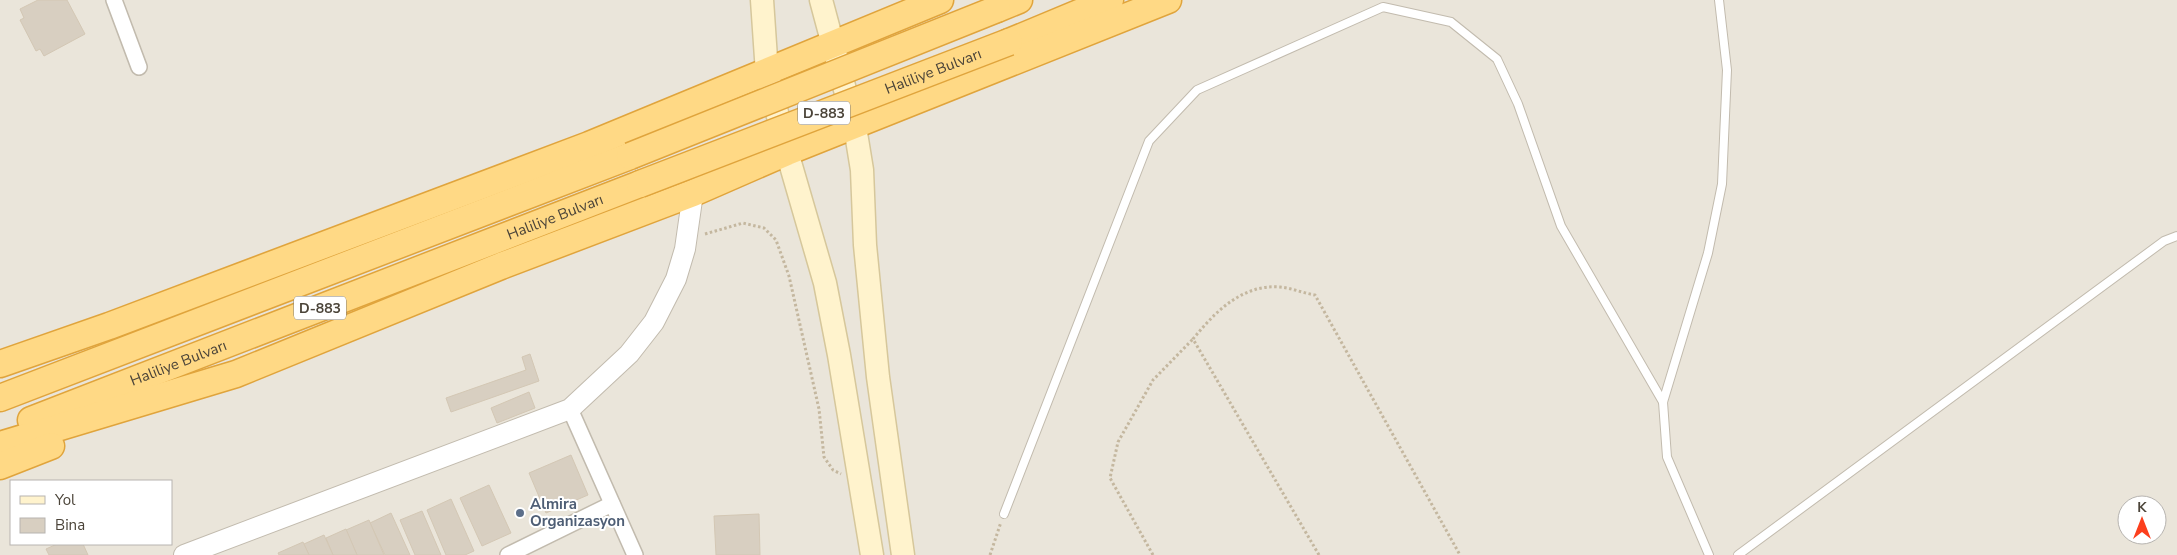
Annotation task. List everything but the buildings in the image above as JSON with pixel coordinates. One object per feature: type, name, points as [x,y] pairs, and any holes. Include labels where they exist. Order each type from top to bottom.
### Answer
[{"type":"highway","points":[[0,364],[109,326],[590,145],[768,73],[940,0]]},
{"type":"highway","name":"Haliliye Bulvarı","points":[[0,433],[1009,42],[1110,0]]},
{"type":"highway","points":[[0,466],[236,374],[501,266],[692,193],[787,152],[855,127],[1168,0]]},
{"type":"highway","name":"Haliliye Bulvarı","points":[[0,398],[630,156],[1008,4]]},
{"type":"highway","points":[[0,382],[109,326]]},
{"type":"highway","points":[[0,445],[236,374]]},
{"type":"main road","points":[[762,0],[768,73],[787,152],[825,283],[872,555]]},
{"type":"main road","points":[[820,0],[834,44],[855,127],[862,170],[865,244],[878,377],[903,555]]},
{"type":"street","points":[[114,0],[140,67]]},
{"type":"street","points":[[184,555],[204,552],[570,410],[628,354],[654,322],[676,279],[687,243],[692,193]]},
{"type":"street","points":[[570,410],[635,555]]},
{"type":"street","points":[[508,555],[612,504]]},
{"type":"lane","points":[[1709,555],[1667,457],[1663,402],[1708,253],[1722,184],[1727,70],[1719,0]]},
{"type":"lane","points":[[1004,514],[1149,140],[1197,90],[1383,7],[1451,22],[1497,59],[1518,104],[1561,226],[1663,402]]},
{"type":"lane","points":[[1738,555],[2164,241],[2177,236]]},
{"type":"path","points":[[687,243],[708,232],[743,223],[764,228],[776,240],[789,276],[819,410],[824,458],[833,470],[860,482]]},
{"type":"path","points":[[1153,555],[1110,478],[1118,442],[1154,380],[1193,339],[1213,314],[1248,290],[1280,287],[1315,296],[1460,555]]},
{"type":"path","points":[[1193,339],[1319,555]]},
{"type":"path","points":[[990,555],[1004,514]]},
{"type":"shaded area","points":[[0,0],[2177,0],[2177,555],[0,555]]},
{"type":"place","name":"Almira Organizasyon","points":[[520,513]]}]
